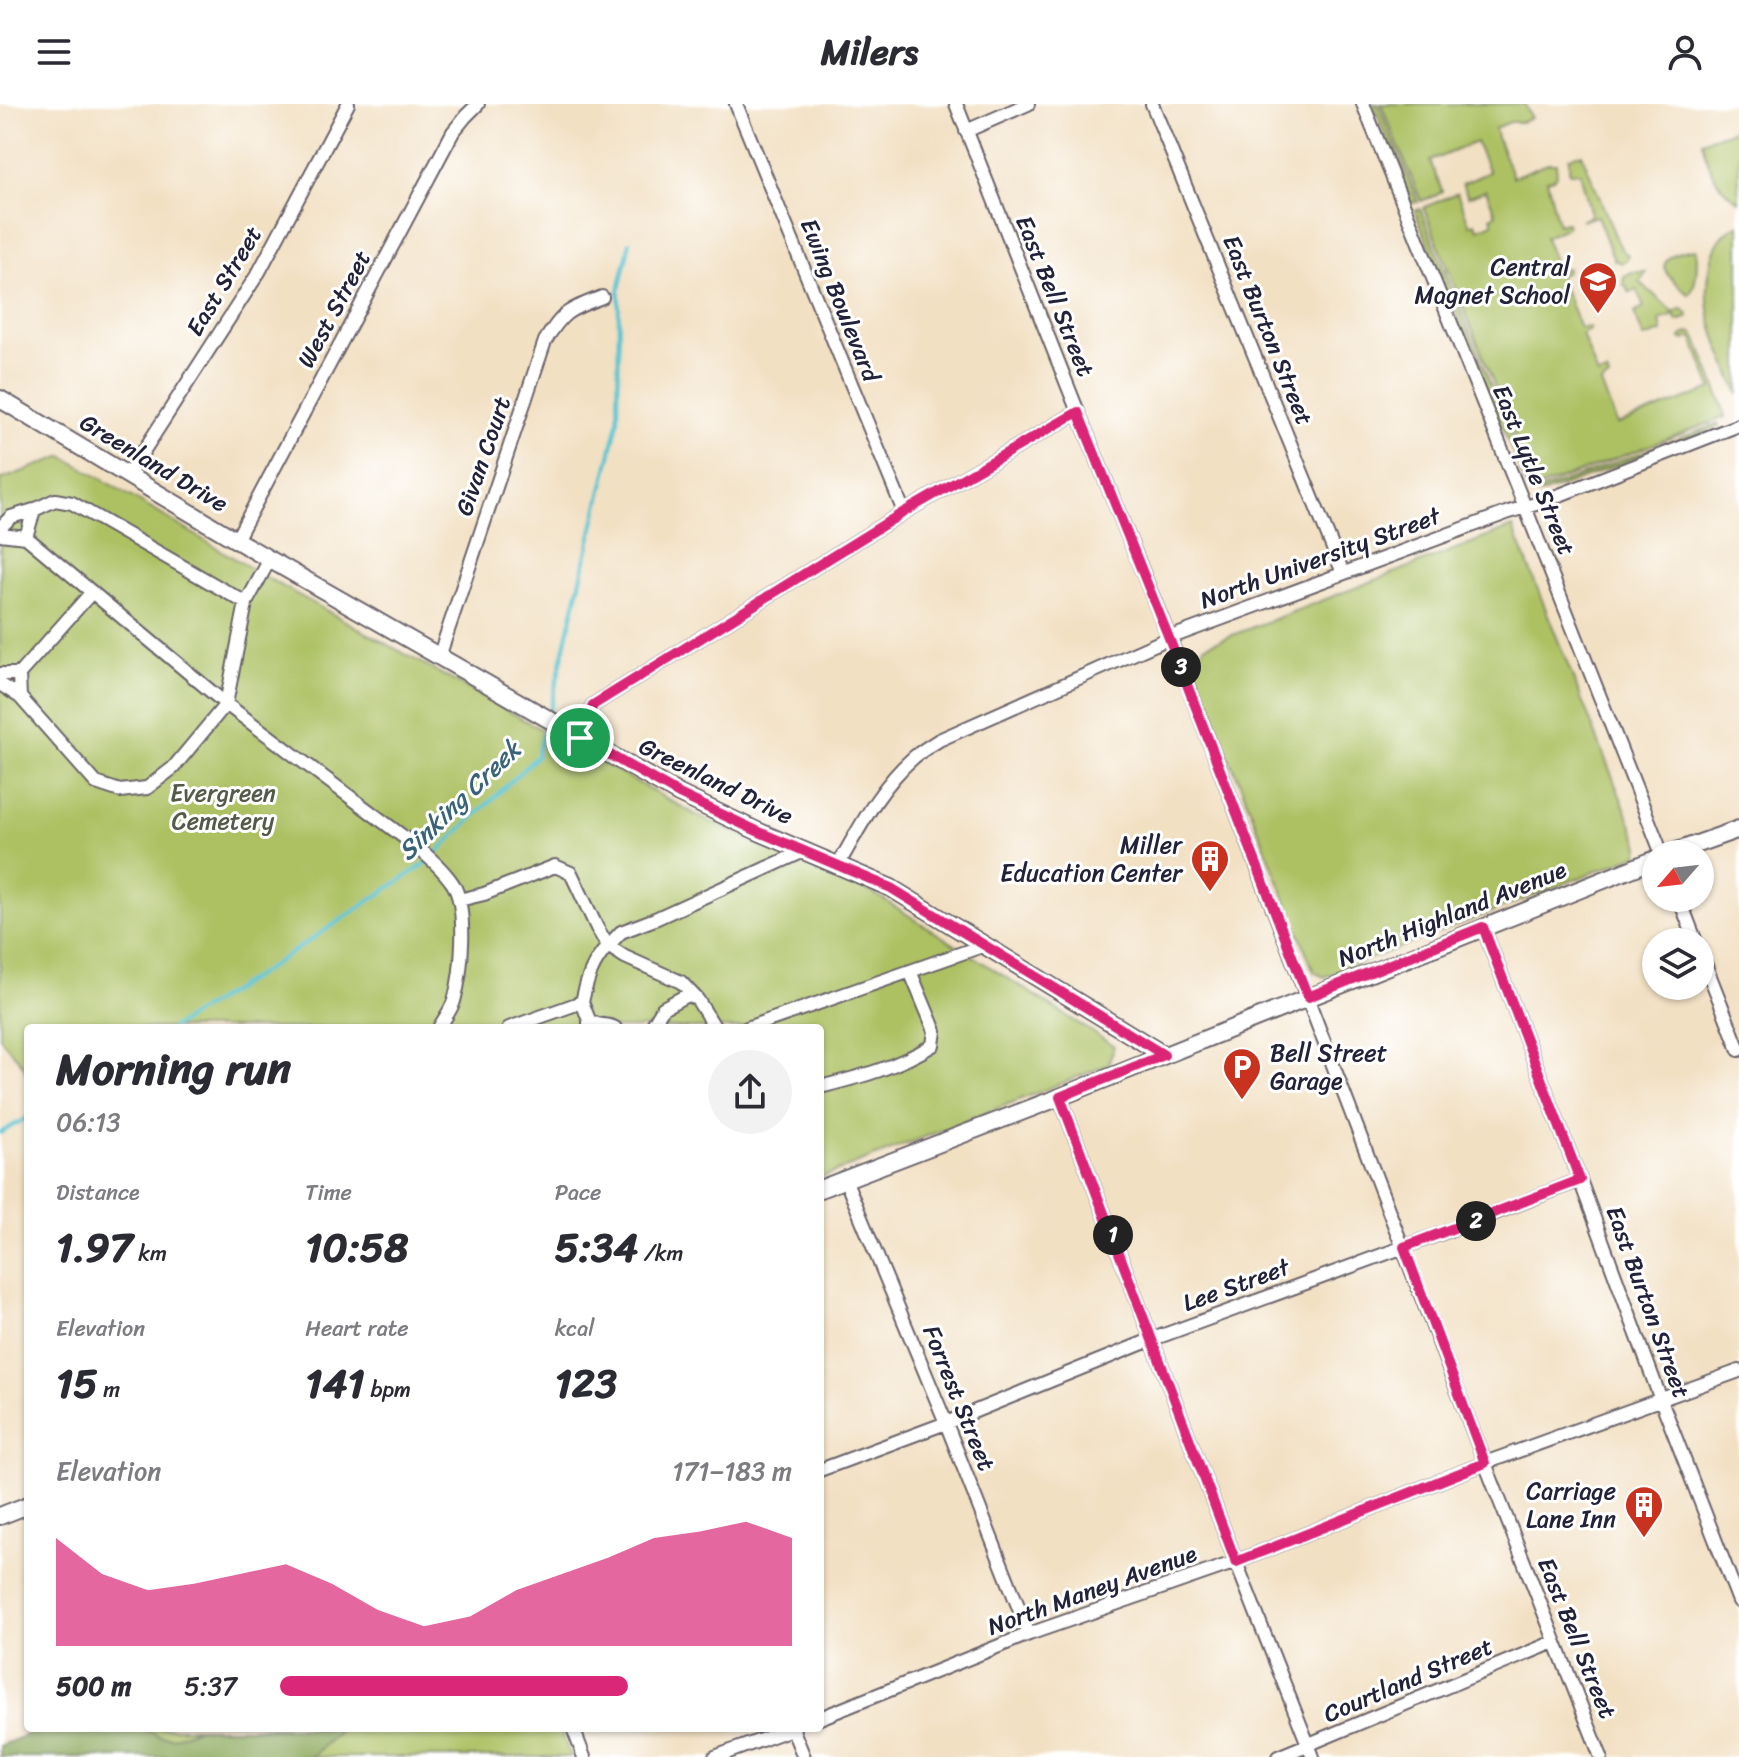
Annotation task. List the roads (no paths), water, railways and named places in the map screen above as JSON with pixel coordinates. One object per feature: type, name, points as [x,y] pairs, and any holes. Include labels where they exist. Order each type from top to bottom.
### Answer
[{"type":"street","name":"East Street","points":[[128,475],[259,272],[348,104]]},
{"type":"street","name":"West Street","points":[[236,540],[453,132],[478,104]]},
{"type":"street","name":"Ewing Boulevard","points":[[736,104],[904,512]]},
{"type":"street","name":"East Bell Street","points":[[956,104],[1169,638],[1554,1642],[1601,1757]]},
{"type":"street","points":[[966,131],[1028,104]]},
{"type":"street","name":"East Burton Street","points":[[1152,104],[1343,573]]},
{"type":"street","name":"East Lytle Street","points":[[1363,104],[1656,840]]},
{"type":"street","name":"Givan Court","points":[[439,657],[545,341],[559,318],[573,308],[602,297]]},
{"type":"street","name":"Greenland Drive","points":[[0,399],[236,540],[679,794],[891,888],[1164,1055]]},
{"type":"street","points":[[580,738],[593,705],[904,512],[1078,412]]},
{"type":"street","name":"North University Street","points":[[838,865],[893,778],[914,757],[939,740],[1169,638],[1739,425]]},
{"type":"street","points":[[0,528],[11,517],[55,500],[72,503],[246,603]]},
{"type":"street","points":[[26,537],[34,510]]},
{"type":"street","points":[[0,534],[26,537],[226,704],[431,859],[453,885],[462,910],[461,959],[453,1003],[441,1024]]},
{"type":"street","points":[[0,684],[20,697],[96,783],[120,791],[147,788],[173,768],[226,704],[246,603],[270,559]]},
{"type":"street","points":[[20,697],[19,674],[92,592]]},
{"type":"street","points":[[0,674],[19,674]]},
{"type":"street","points":[[1708,840],[1739,829]]},
{"type":"street","points":[[589,1024],[582,1002],[586,981],[595,959],[621,932],[804,851]]},
{"type":"street","name":"North Highland Avenue","points":[[824,1187],[1060,1097],[1642,865]]},
{"type":"street","points":[[459,900],[484,894],[555,866],[571,873],[608,946],[681,982],[697,999],[713,1024]]},
{"type":"street","name":"East Burton Street","points":[[1483,927],[1739,1601]]},
{"type":"street","points":[[758,1024],[985,945]]},
{"type":"street","points":[[824,1086],[863,1077],[913,1057],[933,1045],[935,1031],[910,971]]},
{"type":"street","points":[[1714,987],[1739,1050]]},
{"type":"street","points":[[653,1024],[663,1008],[687,995],[697,999]]},
{"type":"street","points":[[520,1024],[582,1002]]},
{"type":"street","points":[[1060,1097],[1311,1751]]},
{"type":"street","name":"Forrest Street","points":[[845,1179],[1029,1634]]},
{"type":"street","name":"Lee Street","points":[[824,1469],[1153,1339],[1580,1180]]},
{"type":"street","name":"North Maney Avenue","points":[[824,1716],[1029,1634],[1236,1562],[1485,1463],[1739,1371]]},
{"type":"street","points":[[0,1516],[24,1507]]},
{"type":"street","name":"Courtland Street","points":[[1278,1757],[1311,1751],[1554,1642]]},
{"type":"street","points":[[575,1732],[584,1757]]},
{"type":"street","points":[[715,1757],[782,1732]]},
{"type":"street","points":[[795,1732],[804,1757]]},
{"type":"waterway","name":"Sinking Creek","points":[[549,714],[618,422],[619,290],[630,242]]},
{"type":"waterway","name":"Sinking Creek","points":[[178,1024],[425,864],[536,757],[546,723]]},
{"type":"waterway","name":"Sinking Creek","points":[[0,1133],[24,1119]]},
{"type":"place","name":"Central Magnet School","points":[[1598,315]]},
{"type":"place","name":"Miller Education Center","points":[[1210,893]]},
{"type":"place","name":"Bell Street Garage","points":[[1242,1101]]},
{"type":"place","name":"Carriage Lane Inn","points":[[1644,1539]]},
{"type":"park label","name":"Evergreen Cemetery","points":[[223,807]]}]
